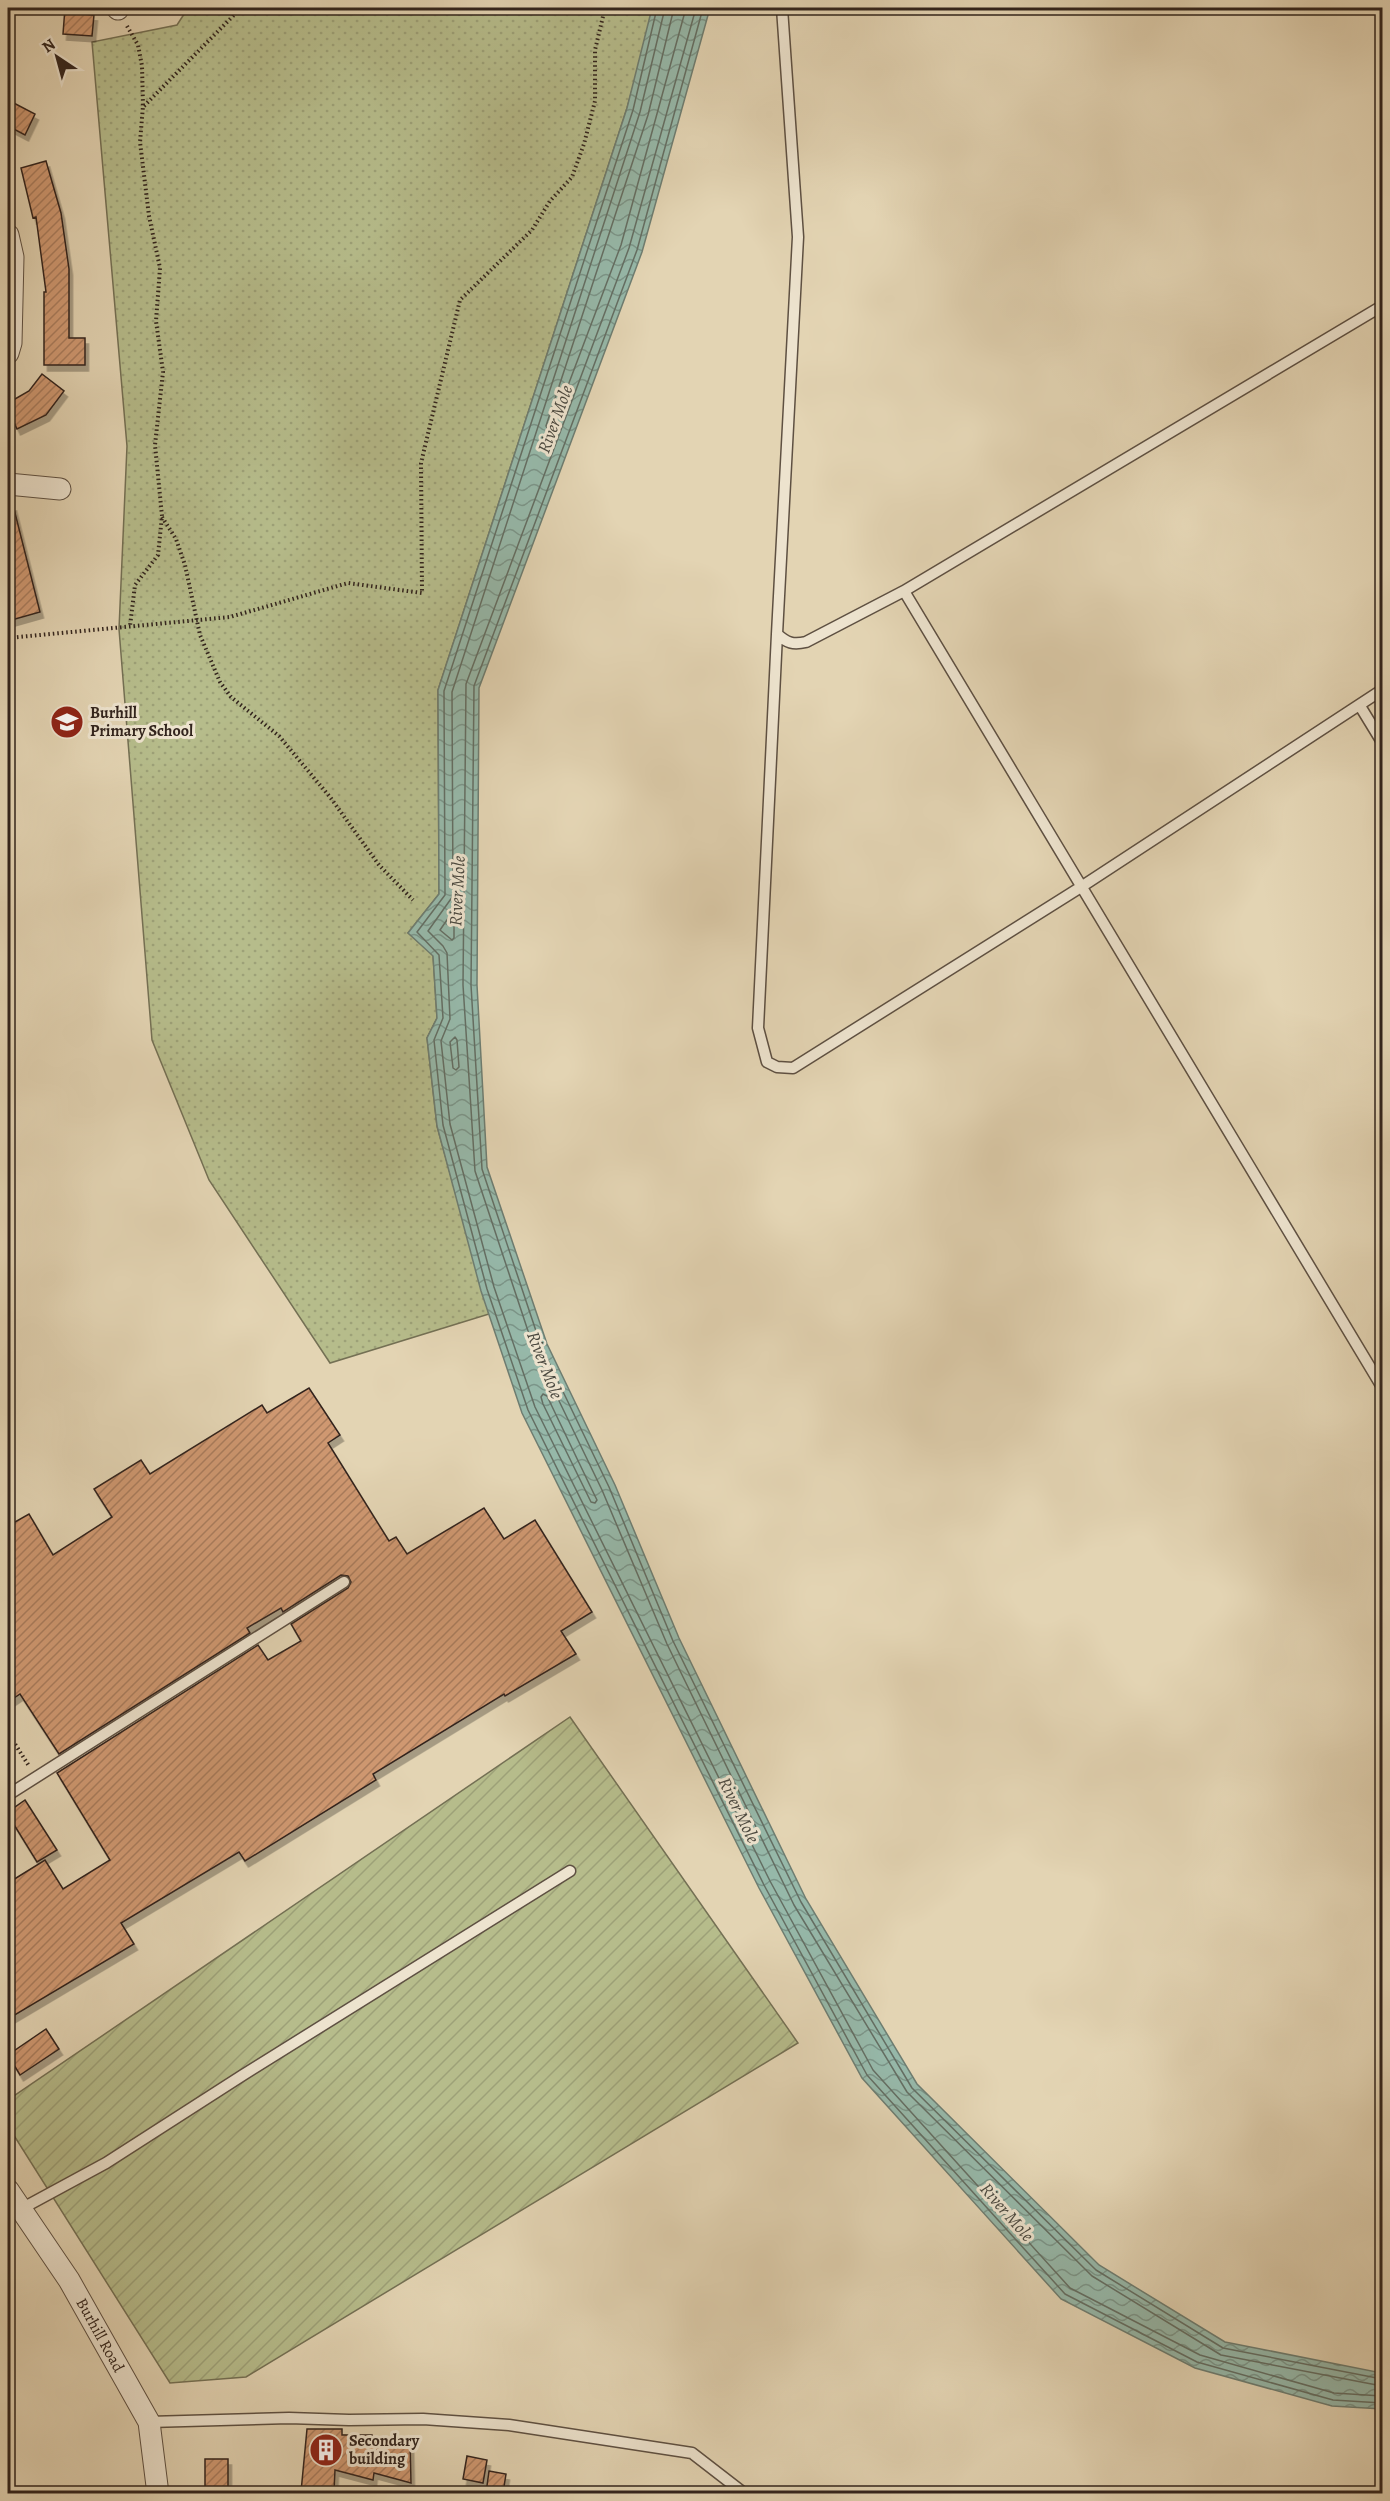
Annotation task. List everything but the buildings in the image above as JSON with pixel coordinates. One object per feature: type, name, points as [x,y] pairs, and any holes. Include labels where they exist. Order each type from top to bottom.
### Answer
[{"type":"street","points":[[8,235],[13,257],[11,343],[8,353]]},
{"type":"street","points":[[8,484],[60,489]]},
{"type":"street","name":"Burhill Road","points":[[8,2190],[69,2280],[148,2422],[158,2493]]},
{"type":"lane","points":[[782,8],[798,237],[758,1028],[767,1062],[777,1067],[794,1068],[1081,887],[1383,690]]},
{"type":"lane","points":[[777,634],[786,642],[796,644],[806,642],[904,591],[1383,306]]},
{"type":"lane","points":[[904,591],[1383,1387]]},
{"type":"lane","points":[[1360,706],[1383,742]]},
{"type":"lane","points":[[8,1795],[344,1582]]},
{"type":"lane","points":[[21,2210],[106,2163],[570,1870]]},
{"type":"lane","points":[[148,2422],[289,2418],[423,2419],[509,2424],[692,2453],[745,2493]]},
{"type":"path","points":[[118,8],[138,45],[142,66],[143,106],[140,142],[149,216],[160,268],[156,321],[163,372],[156,445],[162,516],[158,555],[135,585],[130,626]]},
{"type":"path","points":[[143,106],[241,8]]},
{"type":"path","points":[[8,638],[230,617],[348,583],[422,593],[421,463],[460,300],[532,230],[550,201],[572,177],[584,144],[595,101],[595,50],[604,8]]},
{"type":"path","points":[[162,516],[176,539],[185,565],[196,620],[220,682],[231,697],[279,736],[330,797],[379,865],[413,900]]},
{"type":"path","points":[[8,1732],[36,1777]]},
{"type":"green space","points":[[188,8],[655,8],[627,108],[438,690],[439,894],[408,933],[433,955],[437,1018],[427,1038],[437,1126],[489,1314],[330,1363],[209,1180],[152,1040],[119,629],[127,446],[92,42],[177,25]]},
{"type":"green space","points":[[570,1717],[798,2043],[246,2377],[170,2383],[8,2126],[8,2100]]},
{"type":"water","name":"River Mole","points":[[652,8],[710,8],[642,252],[479,688],[477,985],[487,1167],[547,1344],[615,1485],[679,1638],[806,1899],[917,2084],[1099,2265],[1225,2342],[1382,2373],[1382,2409],[1332,2406],[1195,2368],[1061,2299],[862,2078],[759,1888],[522,1413],[481,1291],[437,1126],[427,1038],[437,1018],[433,956],[408,933],[439,894],[438,690],[627,108]]},
{"type":"place","name":"Burhill Primary School","points":[[67,722]]},
{"type":"place","name":"Secondary building","points":[[326,2450]]}]
